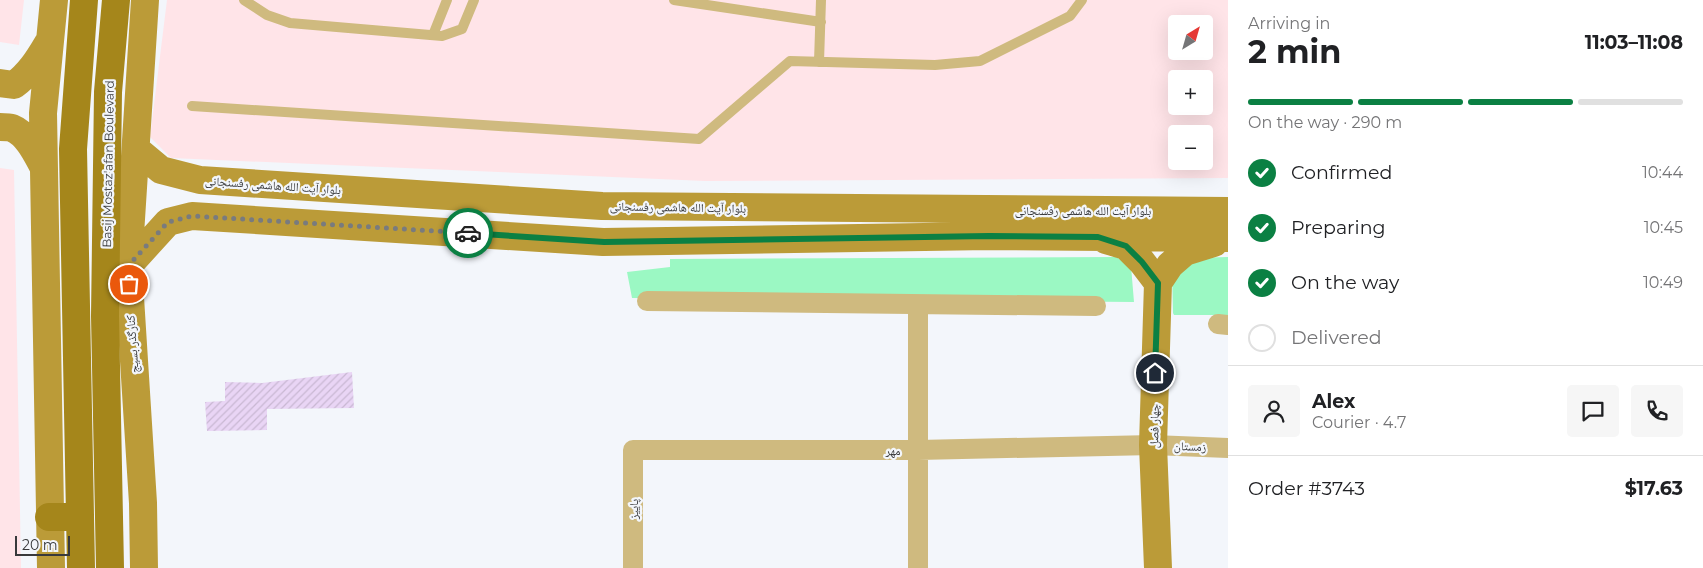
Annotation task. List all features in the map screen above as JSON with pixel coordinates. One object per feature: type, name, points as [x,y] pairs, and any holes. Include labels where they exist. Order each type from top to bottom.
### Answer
[{"type":"main road","points":[[81,568],[73,150],[84,0]]},
{"type":"main road","name":"Basij Mostaz'afan Boulevard","points":[[110,568],[105,316],[108,92],[116,0]]},
{"type":"main road","points":[[49,517],[80,518]]},
{"type":"street","points":[[51,568],[42,113],[54,0]]},
{"type":"street","name":"کنارگذر بسیج","points":[[144,568],[143,503],[128,266],[137,150],[138,95],[145,0]]},
{"type":"street","points":[[7,84],[24,78],[50,40]]},
{"type":"street","points":[[6,127],[20,125],[29,112],[29,105],[24,93],[7,84]]},
{"type":"street","points":[[6,127],[31,144],[43,166]]},
{"type":"street","name":"بلوار آیت الله هاشمی رفسنجانی","points":[[137,150],[161,170],[200,180],[602,206],[989,223],[1098,237],[1228,238]]},
{"type":"street","points":[[370,227],[372,191]]},
{"type":"street","name":"بلوار آیت الله هاشمی رفسنجانی","points":[[128,266],[168,222],[192,216],[604,242],[1228,211]]},
{"type":"street","points":[[1098,237],[1126,246],[1142,262],[1158,283],[1170,265],[1185,252],[1228,238]]},
{"type":"street","name":"چهار فصل","points":[[1158,283],[1153,445],[1158,568]]},
{"type":"street","points":[[647,301],[1096,306]]},
{"type":"street","points":[[918,305],[918,568]]},
{"type":"street","name":"زمستان","points":[[1153,445],[1228,448]]},
{"type":"street","name":"مهر","points":[[633,450],[918,450],[1153,445]]},
{"type":"street","name":"پاییز","points":[[633,450],[634,568]]},
{"type":"lane","points":[[244,0],[267,15],[290,23],[442,36],[462,29],[474,0]]},
{"type":"lane","points":[[433,35],[447,0]]},
{"type":"lane","points":[[674,0],[821,22]]},
{"type":"lane","points":[[819,62],[822,0]]},
{"type":"lane","points":[[192,106],[699,139],[790,61],[935,66],[980,60],[1070,16],[1082,0]]},
{"type":"shaded area","points":[[0,0],[24,0],[19,45],[0,42]]},
{"type":"shaded area","points":[[167,0],[1228,0],[1228,178],[705,181],[171,158],[150,137]]},
{"type":"shaded area","points":[[0,168],[14,170],[21,568],[0,568]]},
{"type":"green space","points":[[1116,257],[1131,266],[1134,302],[632,298],[627,272],[670,267],[670,259]]},
{"type":"green space","points":[[1228,257],[1228,315],[1174,315],[1172,272],[1190,258]]},
{"type":"building","points":[[352,372],[354,408],[267,409],[267,430],[207,431],[205,402],[225,401],[225,382],[262,383]]},
{"type":"way so far","points":[[129,284],[128,266],[168,222],[192,216],[468,233]]},
{"type":"route","points":[[468,233],[604,242],[989,236],[1098,237],[1126,246],[1142,262],[1158,283],[1155,373]]}]
